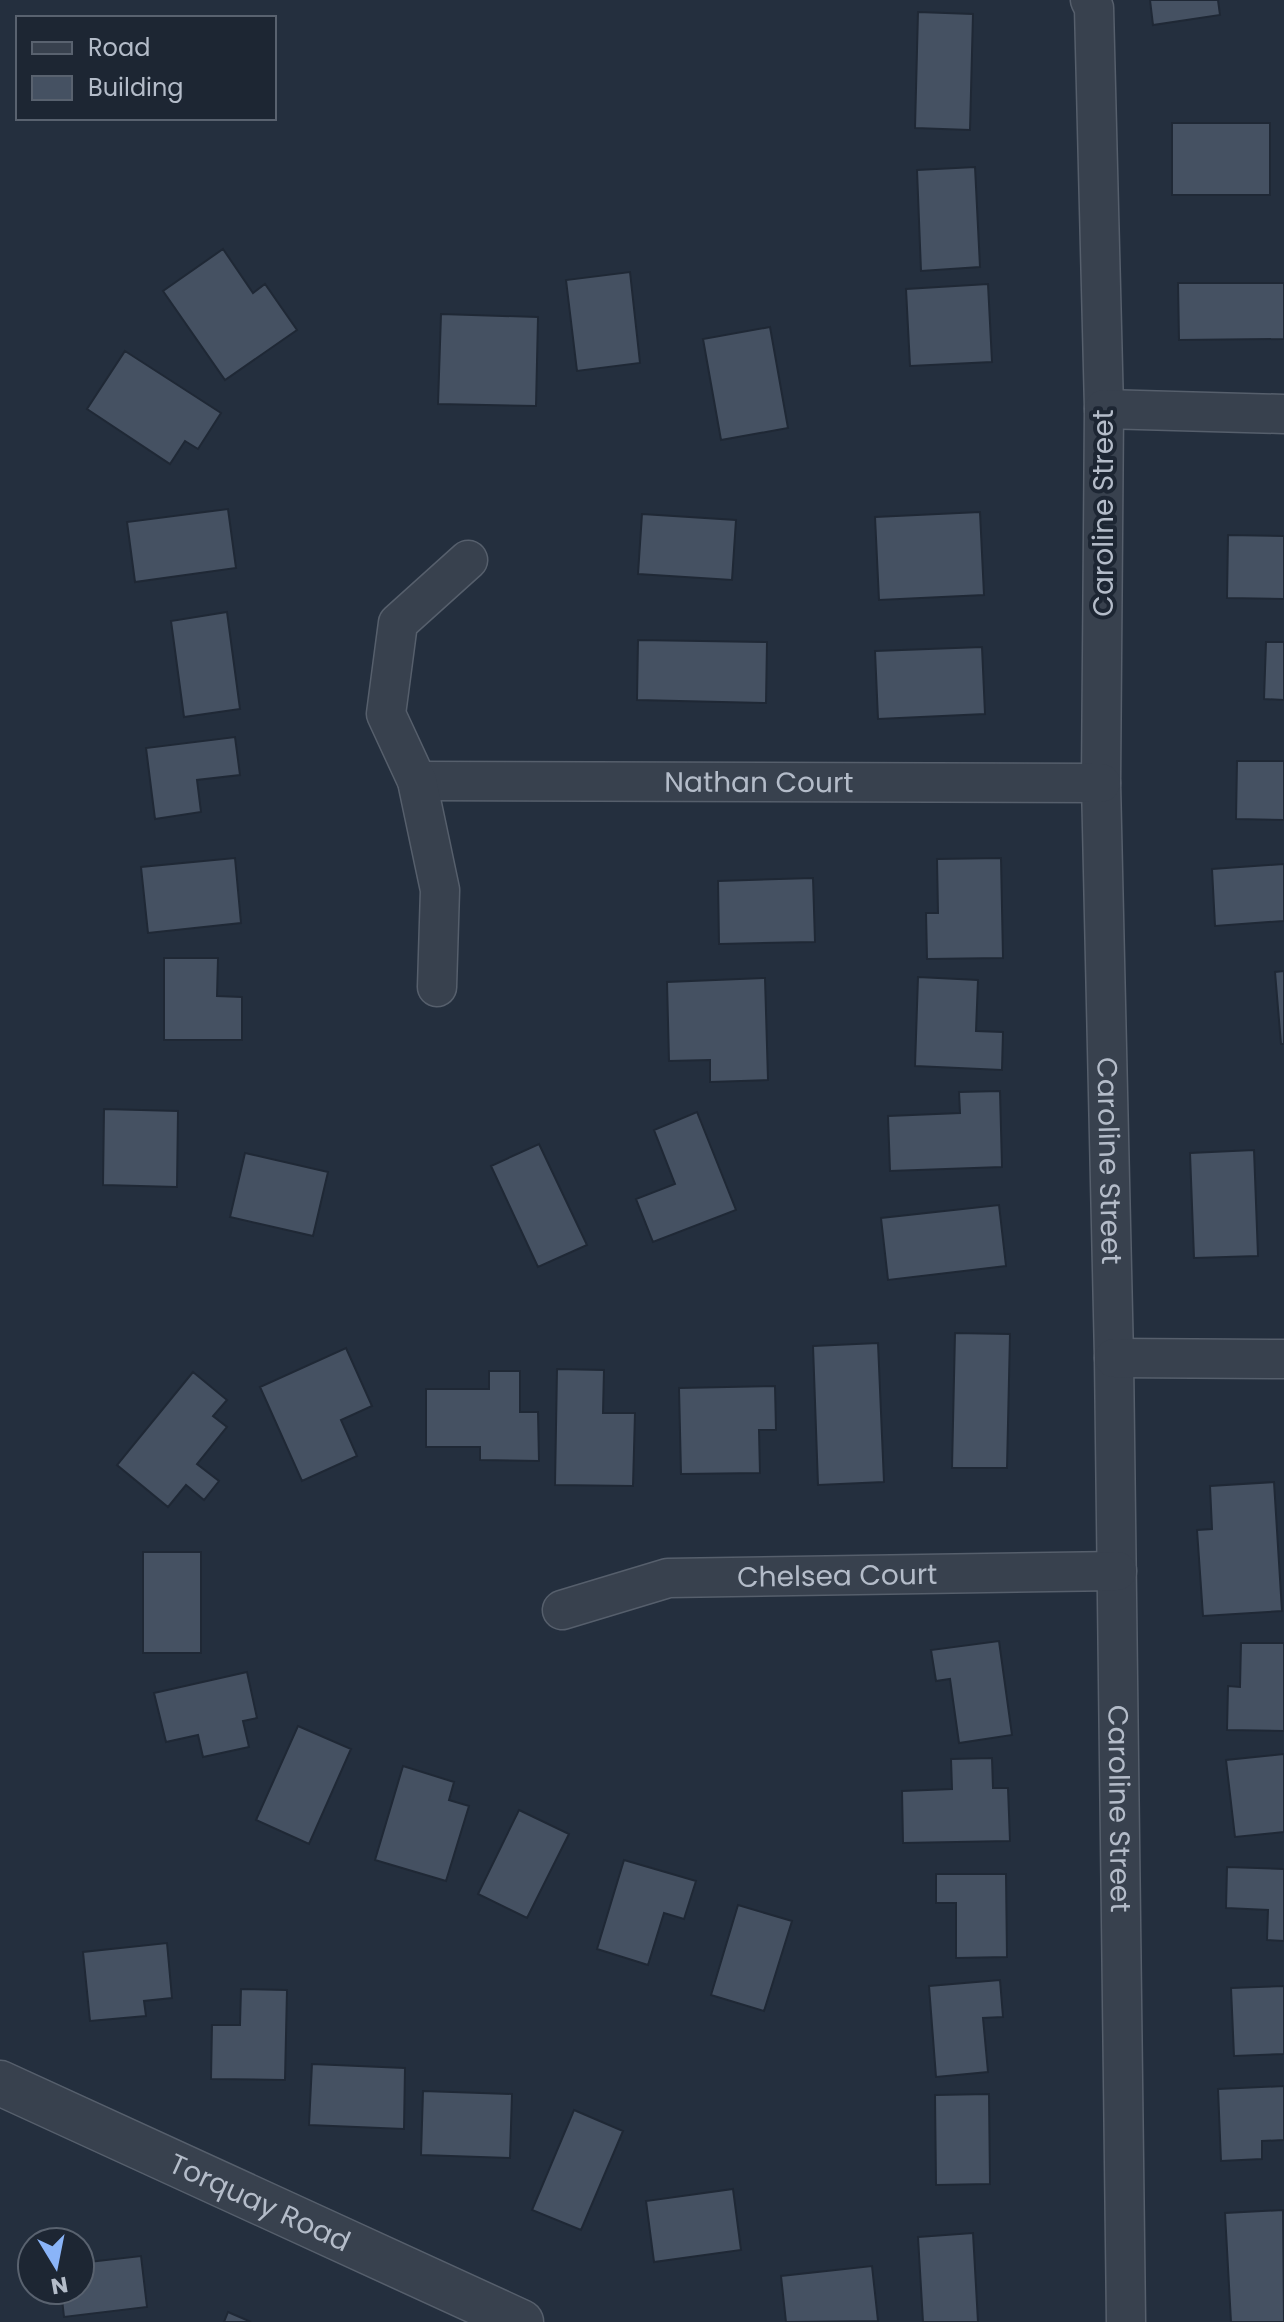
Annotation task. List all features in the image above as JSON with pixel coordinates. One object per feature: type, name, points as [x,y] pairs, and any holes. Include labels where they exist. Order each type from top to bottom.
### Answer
[{"type":"street","name":"Caroline Street","points":[[1090,0],[1094,8],[1104,409],[1101,783],[1114,1358],[1126,2322]]},
{"type":"street","points":[[1104,409],[1284,414]]},
{"type":"street","points":[[437,987],[440,890],[417,781],[386,714],[398,623],[468,560]]},
{"type":"street","name":"Nathan Court","points":[[417,781],[1101,783]]},
{"type":"street","points":[[1114,1358],[1284,1359]]},
{"type":"street","name":"Chelsea Court","points":[[562,1610],[668,1578],[1117,1571]]},
{"type":"street","name":"Torquay Road","points":[[0,2083],[521,2322]]},
{"type":"building","points":[[1150,0],[1218,0],[1220,15],[1153,25]]},
{"type":"building","points":[[918,12],[973,14],[970,130],[915,128]]},
{"type":"building","points":[[1172,123],[1270,123],[1270,195],[1172,195]]},
{"type":"building","points":[[975,167],[980,267],[921,271],[917,170]]},
{"type":"building","points":[[223,249],[253,293],[265,284],[297,330],[225,380],[163,291]]},
{"type":"building","points":[[630,272],[640,363],[577,371],[566,280]]},
{"type":"building","points":[[1178,283],[1284,283],[1284,339],[1179,340]]},
{"type":"building","points":[[988,284],[992,362],[910,366],[906,289]]},
{"type":"building","points":[[441,314],[538,317],[536,406],[438,404]]},
{"type":"building","points":[[770,327],[788,428],[721,440],[703,339]]},
{"type":"building","points":[[125,351],[221,413],[198,449],[185,441],[170,464],[87,409]]},
{"type":"building","points":[[228,509],[236,568],[135,582],[127,522]]},
{"type":"building","points":[[980,512],[984,595],[879,600],[875,517]]},
{"type":"building","points":[[642,514],[736,520],[732,580],[638,574]]},
{"type":"building","points":[[1228,535],[1284,536],[1284,599],[1227,598]]},
{"type":"building","points":[[227,612],[240,709],[184,717],[171,621]]},
{"type":"building","points":[[638,640],[767,642],[766,703],[637,700]]},
{"type":"building","points":[[1266,642],[1284,642],[1284,700],[1264,699]]},
{"type":"building","points":[[982,647],[985,714],[878,719],[875,651]]},
{"type":"building","points":[[235,737],[240,775],[197,780],[201,812],[155,819],[146,748]]},
{"type":"building","points":[[1237,761],[1284,761],[1284,820],[1236,819]]},
{"type":"building","points":[[235,858],[241,923],[148,933],[141,867]]},
{"type":"building","points":[[1001,858],[1003,958],[927,959],[926,913],[938,913],[937,859]]},
{"type":"building","points":[[1284,864],[1284,921],[1215,926],[1212,869]]},
{"type":"building","points":[[813,878],[815,942],[719,944],[718,881]]},
{"type":"building","points":[[164,958],[218,958],[217,996],[242,997],[242,1040],[164,1040]]},
{"type":"building","points":[[1284,971],[1284,1044],[1281,1044],[1275,972]]},
{"type":"building","points":[[918,977],[978,980],[976,1031],[1003,1032],[1002,1070],[915,1066]]},
{"type":"building","points":[[765,978],[768,1080],[710,1082],[710,1060],[669,1061],[667,982]]},
{"type":"building","points":[[1000,1091],[1002,1167],[890,1171],[888,1116],[960,1113],[959,1092]]},
{"type":"building","points":[[104,1109],[178,1111],[177,1187],[103,1185]]},
{"type":"building","points":[[697,1112],[736,1210],[653,1242],[636,1199],[675,1184],[654,1130]]},
{"type":"building","points":[[539,1144],[587,1245],[538,1267],[491,1166]]},
{"type":"building","points":[[1254,1150],[1258,1256],[1194,1258],[1190,1153]]},
{"type":"building","points":[[245,1153],[328,1172],[313,1236],[230,1217]]},
{"type":"building","points":[[999,1205],[1006,1266],[888,1280],[881,1218]]},
{"type":"building","points":[[955,1333],[1010,1334],[1007,1468],[952,1468]]},
{"type":"building","points":[[878,1343],[884,1482],[818,1485],[813,1346]]},
{"type":"building","points":[[346,1348],[372,1406],[341,1420],[357,1456],[302,1481],[260,1387]]},
{"type":"building","points":[[557,1369],[604,1370],[603,1413],[635,1413],[633,1486],[555,1485]]},
{"type":"building","points":[[489,1371],[520,1371],[520,1412],[538,1412],[539,1461],[480,1460],[480,1447],[426,1447],[426,1389],[489,1389]]},
{"type":"building","points":[[193,1372],[227,1400],[213,1416],[227,1427],[197,1464],[219,1481],[204,1500],[186,1485],[168,1507],[117,1465]]},
{"type":"building","points":[[775,1386],[776,1430],[759,1430],[760,1473],[681,1474],[679,1388]]},
{"type":"building","points":[[1274,1482],[1282,1611],[1203,1616],[1197,1530],[1212,1529],[1210,1486]]},
{"type":"building","points":[[143,1552],[201,1552],[201,1653],[143,1653]]},
{"type":"building","points":[[999,1641],[1012,1735],[959,1743],[950,1679],[936,1681],[931,1650]]},
{"type":"building","points":[[1241,1643],[1284,1643],[1284,1731],[1227,1730],[1228,1686],[1240,1687]]},
{"type":"building","points":[[247,1672],[257,1718],[243,1721],[249,1747],[203,1757],[198,1735],[166,1742],[154,1693]]},
{"type":"building","points":[[298,1726],[351,1749],[309,1844],[256,1820]]},
{"type":"building","points":[[1284,1754],[1284,1832],[1235,1837],[1226,1760]]},
{"type":"building","points":[[992,1758],[993,1788],[1008,1788],[1010,1841],[903,1843],[902,1791],[952,1789],[951,1759]]},
{"type":"building","points":[[403,1766],[454,1782],[449,1800],[469,1806],[446,1881],[375,1860]]},
{"type":"building","points":[[519,1810],[569,1834],[527,1918],[478,1894]]},
{"type":"building","points":[[624,1860],[696,1881],[684,1919],[664,1913],[648,1965],[597,1949]]},
{"type":"building","points":[[1227,1867],[1284,1869],[1284,1941],[1267,1940],[1268,1910],[1226,1908]]},
{"type":"building","points":[[936,1874],[1006,1874],[1007,1957],[956,1958],[956,1903],[936,1903]]},
{"type":"building","points":[[738,1905],[792,1921],[764,2011],[711,1995]]},
{"type":"building","points":[[167,1943],[172,1998],[144,2001],[146,2016],[90,2021],[83,1952]]},
{"type":"building","points":[[1000,1980],[1003,2017],[983,2018],[988,2072],[936,2077],[929,1986]]},
{"type":"building","points":[[1284,1986],[1284,2054],[1234,2056],[1231,1988]]},
{"type":"building","points":[[241,1989],[287,1990],[285,2080],[211,2079],[212,2025],[240,2025]]},
{"type":"building","points":[[312,2064],[405,2068],[404,2129],[309,2125]]},
{"type":"building","points":[[1284,2086],[1284,2140],[1262,2141],[1262,2159],[1221,2161],[1218,2089]]},
{"type":"building","points":[[423,2091],[512,2094],[510,2158],[421,2155]]},
{"type":"building","points":[[989,2094],[990,2184],[936,2185],[935,2095]]},
{"type":"building","points":[[574,2110],[623,2131],[581,2230],[532,2210]]},
{"type":"building","points":[[733,2189],[741,2250],[654,2262],[646,2201]]},
{"type":"building","points":[[1283,2210],[1284,2322],[1231,2322],[1225,2213]]},
{"type":"building","points":[[973,2233],[978,2322],[923,2322],[918,2237]]},
{"type":"building","points":[[141,2256],[147,2307],[64,2317],[63,2306],[96,2306],[96,2261]]},
{"type":"building","points":[[872,2266],[878,2321],[786,2322],[781,2276]]},
{"type":"building","points":[[228,2312],[251,2322],[224,2322]]}]
